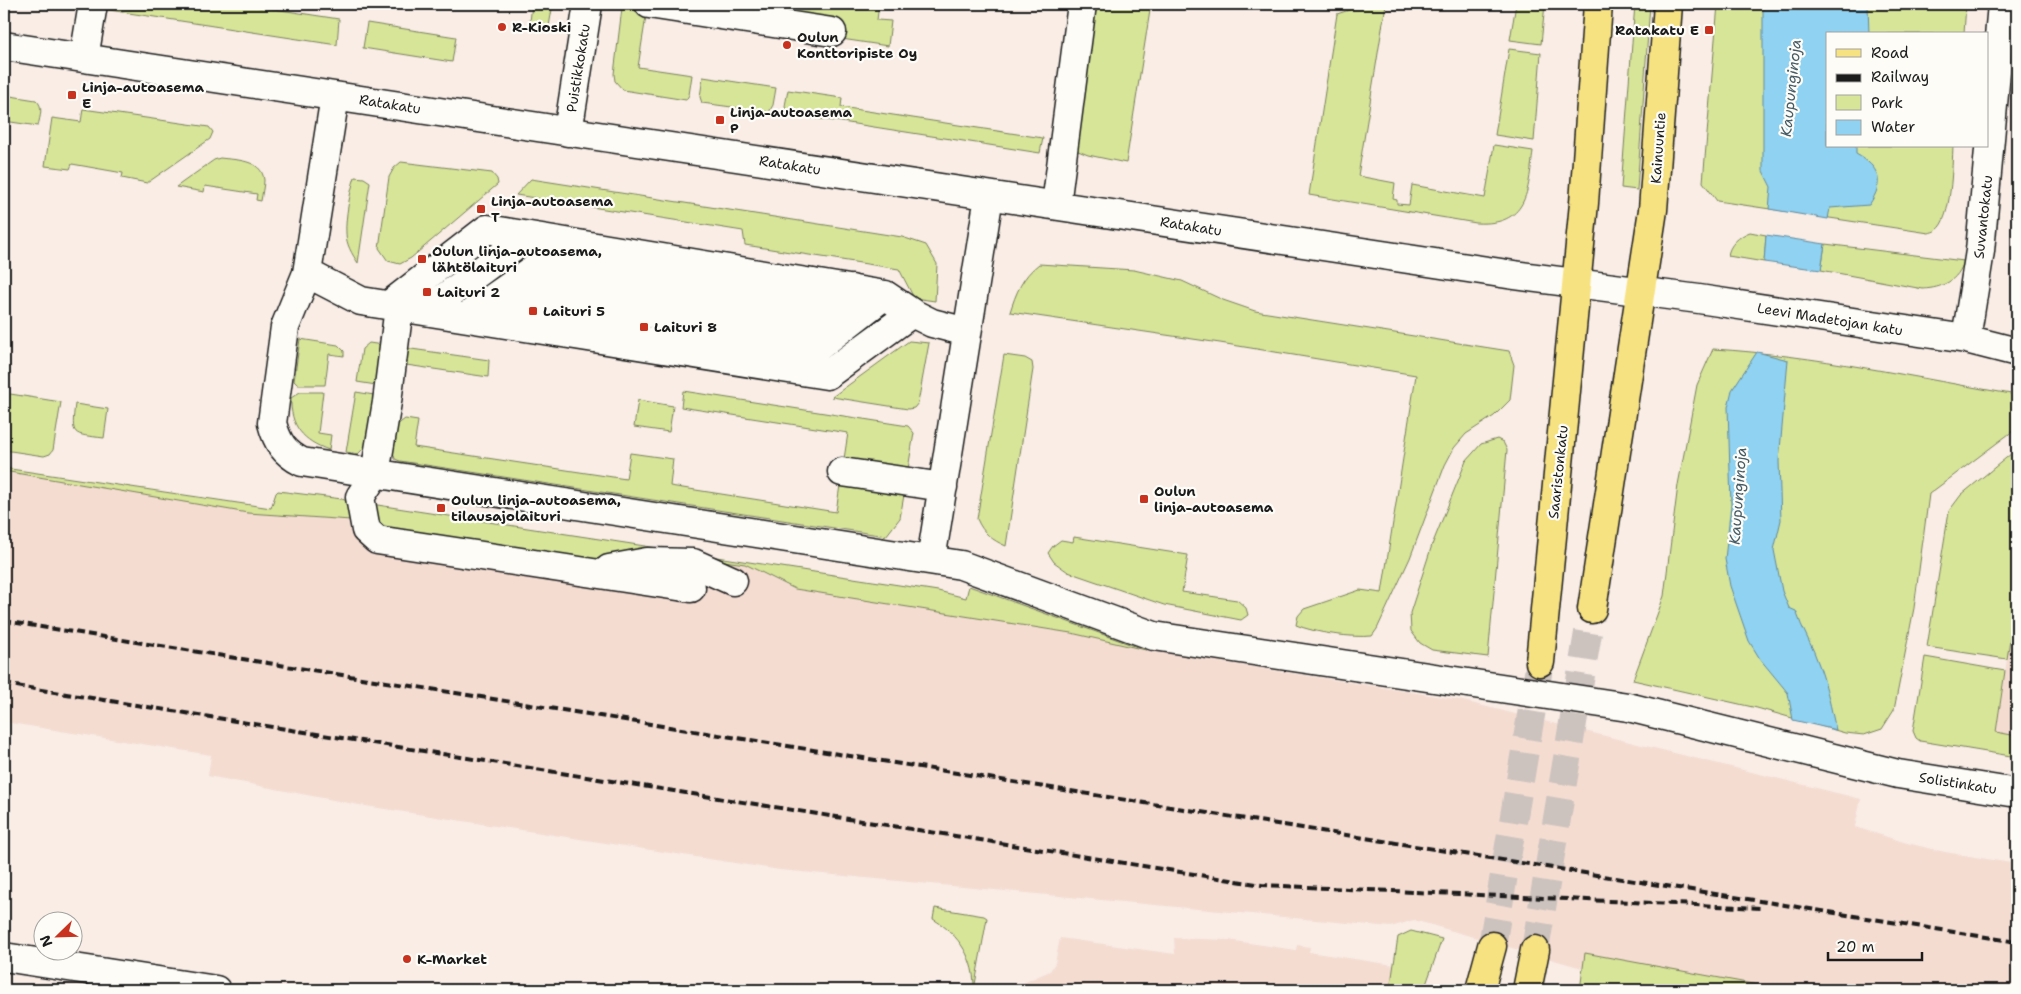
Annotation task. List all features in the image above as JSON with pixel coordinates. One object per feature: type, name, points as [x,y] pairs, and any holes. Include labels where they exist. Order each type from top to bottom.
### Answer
[{"type":"main road","points":[[1577,283],[1598,4]]},
{"type":"main road","name":"Kainuuntie","points":[[1642,291],[1653,210],[1668,4]]},
{"type":"main road","name":"Saaristonkatu","points":[[1540,662],[1577,283]]},
{"type":"main road","points":[[1592,609],[1642,291]]},
{"type":"main road","points":[[1480,990],[1492,946]]},
{"type":"main road","points":[[1527,990],[1535,950]]},
{"type":"street","points":[[84,58],[93,4]]},
{"type":"street","name":"Puistikkokatu","points":[[568,132],[588,4]]},
{"type":"street","points":[[649,4],[832,32]]},
{"type":"street","points":[[1056,206],[1082,4]]},
{"type":"street","name":"Suvantokatu","points":[[1966,339],[1980,252],[2002,4]]},
{"type":"street","name":"Ratakatu","points":[[4,46],[1494,272],[1642,291]]},
{"type":"street","name":"Solistinkatu","points":[[335,96],[307,273],[285,327],[272,423],[276,438],[282,448],[290,456],[302,462],[961,565],[1154,636],[1628,707],[1898,774],[2017,793]]},
{"type":"street","points":[[930,560],[989,196]]},
{"type":"street","points":[[691,588],[377,540],[366,530],[360,497],[375,474],[387,402],[394,306],[487,230],[885,295],[912,313],[940,326],[967,332]]},
{"type":"street","points":[[426,311],[528,236]]},
{"type":"street","points":[[466,318],[571,243]]},
{"type":"street","points":[[502,323],[601,248]]},
{"type":"street","points":[[539,329],[636,254]]},
{"type":"street","points":[[572,334],[674,260]]},
{"type":"street","points":[[608,340],[710,266]]},
{"type":"street","points":[[648,346],[744,272]]},
{"type":"street","points":[[307,273],[360,301],[827,375],[912,313]]},
{"type":"street","points":[[682,352],[777,277]]},
{"type":"street","points":[[715,357],[814,283]]},
{"type":"street","points":[[753,363],[852,289]]},
{"type":"street","name":"Leevi Madetojan katu","points":[[1642,291],[1966,339],[2017,352]]},
{"type":"street","points":[[791,368],[885,295]]},
{"type":"street","points":[[842,472],[943,487]]},
{"type":"street","points":[[588,573],[647,562],[693,563],[733,581]]},
{"type":"street","points":[[4,957],[216,990]]},
{"type":"shaded area","points":[[4,471],[248,513],[349,520],[653,550],[745,564],[795,589],[1071,633],[1146,650],[1455,699],[1861,799],[1855,827],[1945,852],[2017,864],[2017,990],[1659,990],[1414,920],[1391,927],[780,870],[359,805],[208,776],[211,755],[4,722]]},
{"type":"shaded area","points":[[2017,593],[2017,736],[1996,733]]},
{"type":"shaded area","points":[[1060,938],[1175,954],[1174,938],[1228,940],[1296,950],[1297,945],[1310,947],[1309,952],[1394,965],[1390,990],[1007,990],[1050,971],[1055,963]]},
{"type":"green space","points":[[70,4],[241,4],[339,19],[337,45]]},
{"type":"green space","points":[[532,4],[553,4],[549,26],[530,22]]},
{"type":"green space","points":[[789,4],[879,4],[877,20],[891,21],[888,46],[835,38],[787,18]]},
{"type":"green space","points":[[1097,4],[1151,4],[1126,163],[1088,155],[1073,149]]},
{"type":"green space","points":[[1359,4],[1386,4],[1358,176],[1395,183],[1393,199],[1397,200],[1397,204],[1409,205],[1412,185],[1485,198],[1494,145],[1533,151],[1526,193],[1522,204],[1516,212],[1506,219],[1476,223],[1309,195],[1337,14]]},
{"type":"green space","points":[[1516,4],[1545,4],[1541,44],[1510,40]]},
{"type":"green space","points":[[1635,4],[1650,4],[1637,190],[1621,188]]},
{"type":"green space","points":[[1718,4],[1966,4],[1964,32],[1826,32],[1826,148],[1953,148],[1948,204],[1941,224],[1936,230],[1929,233],[1717,201],[1703,182]]},
{"type":"green space","points":[[622,8],[647,10],[638,67],[692,75],[689,95],[686,100],[623,90],[615,81],[614,74]]},
{"type":"green space","points":[[367,23],[456,37],[452,62],[363,48]]},
{"type":"green space","points":[[1509,49],[1541,53],[1534,141],[1495,135]]},
{"type":"green space","points":[[703,77],[776,88],[773,105],[769,112],[702,103],[700,97]]},
{"type":"green space","points":[[788,90],[842,98],[841,107],[1043,138],[1040,153],[787,115],[785,106]]},
{"type":"green space","points":[[4,95],[36,100],[41,109],[38,126],[4,121]]},
{"type":"green space","points":[[83,109],[209,127],[213,132],[210,139],[147,183],[122,178],[123,173],[72,164],[70,169],[45,166],[52,118],[81,122]]},
{"type":"green space","points":[[220,158],[240,160],[253,164],[258,168],[264,180],[261,201],[256,200],[257,194],[205,186],[204,192],[176,187],[214,160]]},
{"type":"green space","points":[[401,162],[492,173],[497,179],[498,184],[411,258],[400,264],[388,261],[379,248],[389,177],[394,168]]},
{"type":"green space","points":[[355,177],[364,178],[370,182],[358,263],[348,245],[346,237],[348,205]]},
{"type":"green space","points":[[531,179],[902,237],[926,245],[937,264],[935,301],[914,298],[899,269],[745,245],[743,231],[516,195]]},
{"type":"green space","points":[[1750,232],[1766,235],[1764,262],[1728,256],[1730,248],[1735,241]]},
{"type":"green space","points":[[1825,244],[1964,261],[1958,274],[1948,282],[1937,287],[1923,289],[1821,270]]},
{"type":"green space","points":[[1039,264],[1134,270],[1182,281],[1223,300],[1255,311],[1509,351],[1514,365],[1510,400],[1494,416],[1466,434],[1454,448],[1445,465],[1410,558],[1372,636],[1334,634],[1296,625],[1298,616],[1304,609],[1360,590],[1382,593],[1416,375],[1220,343],[1010,312],[1020,286],[1028,274]]},
{"type":"green space","points":[[300,339],[338,345],[344,351],[344,356],[329,354],[325,385],[298,385],[294,381]]},
{"type":"green space","points":[[909,341],[929,343],[918,403],[914,408],[908,409],[832,397]]},
{"type":"green space","points":[[369,343],[489,360],[488,377],[379,361],[376,385],[357,382],[362,349]]},
{"type":"green space","points":[[1713,349],[1789,356],[2017,395],[2017,428],[1929,494],[1914,608],[1894,710],[1882,729],[1864,735],[1845,733],[1757,708],[1633,680],[1664,596],[1678,485],[1697,385]]},
{"type":"green space","points":[[1004,355],[1025,358],[1032,362],[1033,369],[1006,546],[989,536],[977,519]]},
{"type":"green space","points":[[683,391],[908,426],[914,433],[908,469],[844,459],[848,433],[681,407]]},
{"type":"green space","points":[[300,392],[323,392],[318,433],[331,435],[329,450],[305,437],[296,424],[291,408],[291,398]]},
{"type":"green space","points":[[356,392],[374,395],[366,446],[358,454],[346,452]]},
{"type":"green space","points":[[4,393],[61,402],[53,450],[50,454],[44,456],[4,450]]},
{"type":"green space","points":[[638,400],[673,406],[669,432],[634,427]]},
{"type":"green space","points":[[75,404],[108,409],[104,438],[85,436],[76,432],[73,423]]},
{"type":"green space","points":[[405,419],[418,421],[414,447],[626,479],[630,453],[673,459],[670,486],[836,512],[840,485],[904,495],[900,518],[886,536],[400,461],[395,459],[393,452],[397,425]]},
{"type":"green space","points":[[1497,439],[1503,442],[1507,450],[1488,657],[1432,650],[1420,643],[1411,631],[1410,613],[1432,545],[1466,461],[1481,444]]},
{"type":"green space","points":[[2017,449],[2017,593],[2007,659],[1927,647],[1949,511],[1961,495]]},
{"type":"green space","points":[[4,468],[271,508],[278,491],[342,499],[347,501],[351,520],[248,513],[4,471]]},
{"type":"green space","points":[[371,504],[938,591],[966,598],[969,586],[1146,650],[1071,633],[795,589],[745,564],[653,554],[593,560],[378,529]]},
{"type":"green space","points":[[1074,537],[1188,555],[1182,592],[1237,600],[1246,608],[1248,615],[1241,620],[1164,605],[1068,572],[1054,562],[1048,553],[1061,540],[1073,542]]},
{"type":"green space","points":[[1925,657],[2005,671],[1996,732],[2017,736],[2017,757],[1920,741],[1916,738],[1913,731]]},
{"type":"green space","points":[[935,908],[987,918],[974,990],[974,979],[969,959],[964,949],[951,933],[933,919]]},
{"type":"green space","points":[[1411,931],[1442,939],[1424,990],[1390,990],[1398,937]]},
{"type":"green space","points":[[1585,953],[1785,990],[1580,990]]},
{"type":"water","name":"Kaupunginoja","points":[[1763,4],[1867,4],[1869,32],[1826,32],[1826,148],[1856,148],[1856,154],[1870,164],[1878,176],[1874,197],[1869,205],[1830,208],[1828,219],[1769,209],[1771,187],[1763,171]]},
{"type":"water","points":[[1766,235],[1825,244],[1821,270],[1764,262]]},
{"type":"water","name":"Kaupunginoja","points":[[1757,352],[1788,360],[1779,461],[1781,520],[1774,550],[1782,591],[1789,608],[1796,611],[1817,658],[1827,689],[1836,730],[1793,720],[1788,693],[1760,659],[1749,641],[1730,586],[1725,559],[1731,505],[1728,407],[1732,390]]},
{"type":"tunnel","points":[[1535,950],[1592,609]]},
{"type":"tunnel","points":[[1492,946],[1540,662]]},
{"type":"railway","points":[[4,621],[2017,942]]},
{"type":"railway","points":[[4,684],[1262,885],[1761,908]]},
{"type":"place","name":"R-Kioski","points":[[502,27]]},
{"type":"place","name":"Ratakatu E","points":[[1709,30]]},
{"type":"place","name":"Oulun Konttoripiste Oy","points":[[787,45]]},
{"type":"place","name":"Linja-autoasema E","points":[[72,95]]},
{"type":"place","name":"Linja-autoasema P","points":[[720,120]]},
{"type":"place","name":"Linja-autoasema T","points":[[481,209]]},
{"type":"place","name":"Oulun linja-autoasema, lähtölaituri","points":[[422,259]]},
{"type":"place","name":"Laituri 2","points":[[427,292]]},
{"type":"place","name":"Laituri 5","points":[[533,311]]},
{"type":"place","name":"Laituri 8","points":[[644,327]]},
{"type":"place","name":"Oulun linja-autoasema","points":[[1144,499]]},
{"type":"place","name":"Oulun linja-autoasema, tilausajolaituri","points":[[441,508]]},
{"type":"place","name":"K-Market","points":[[407,959]]}]
